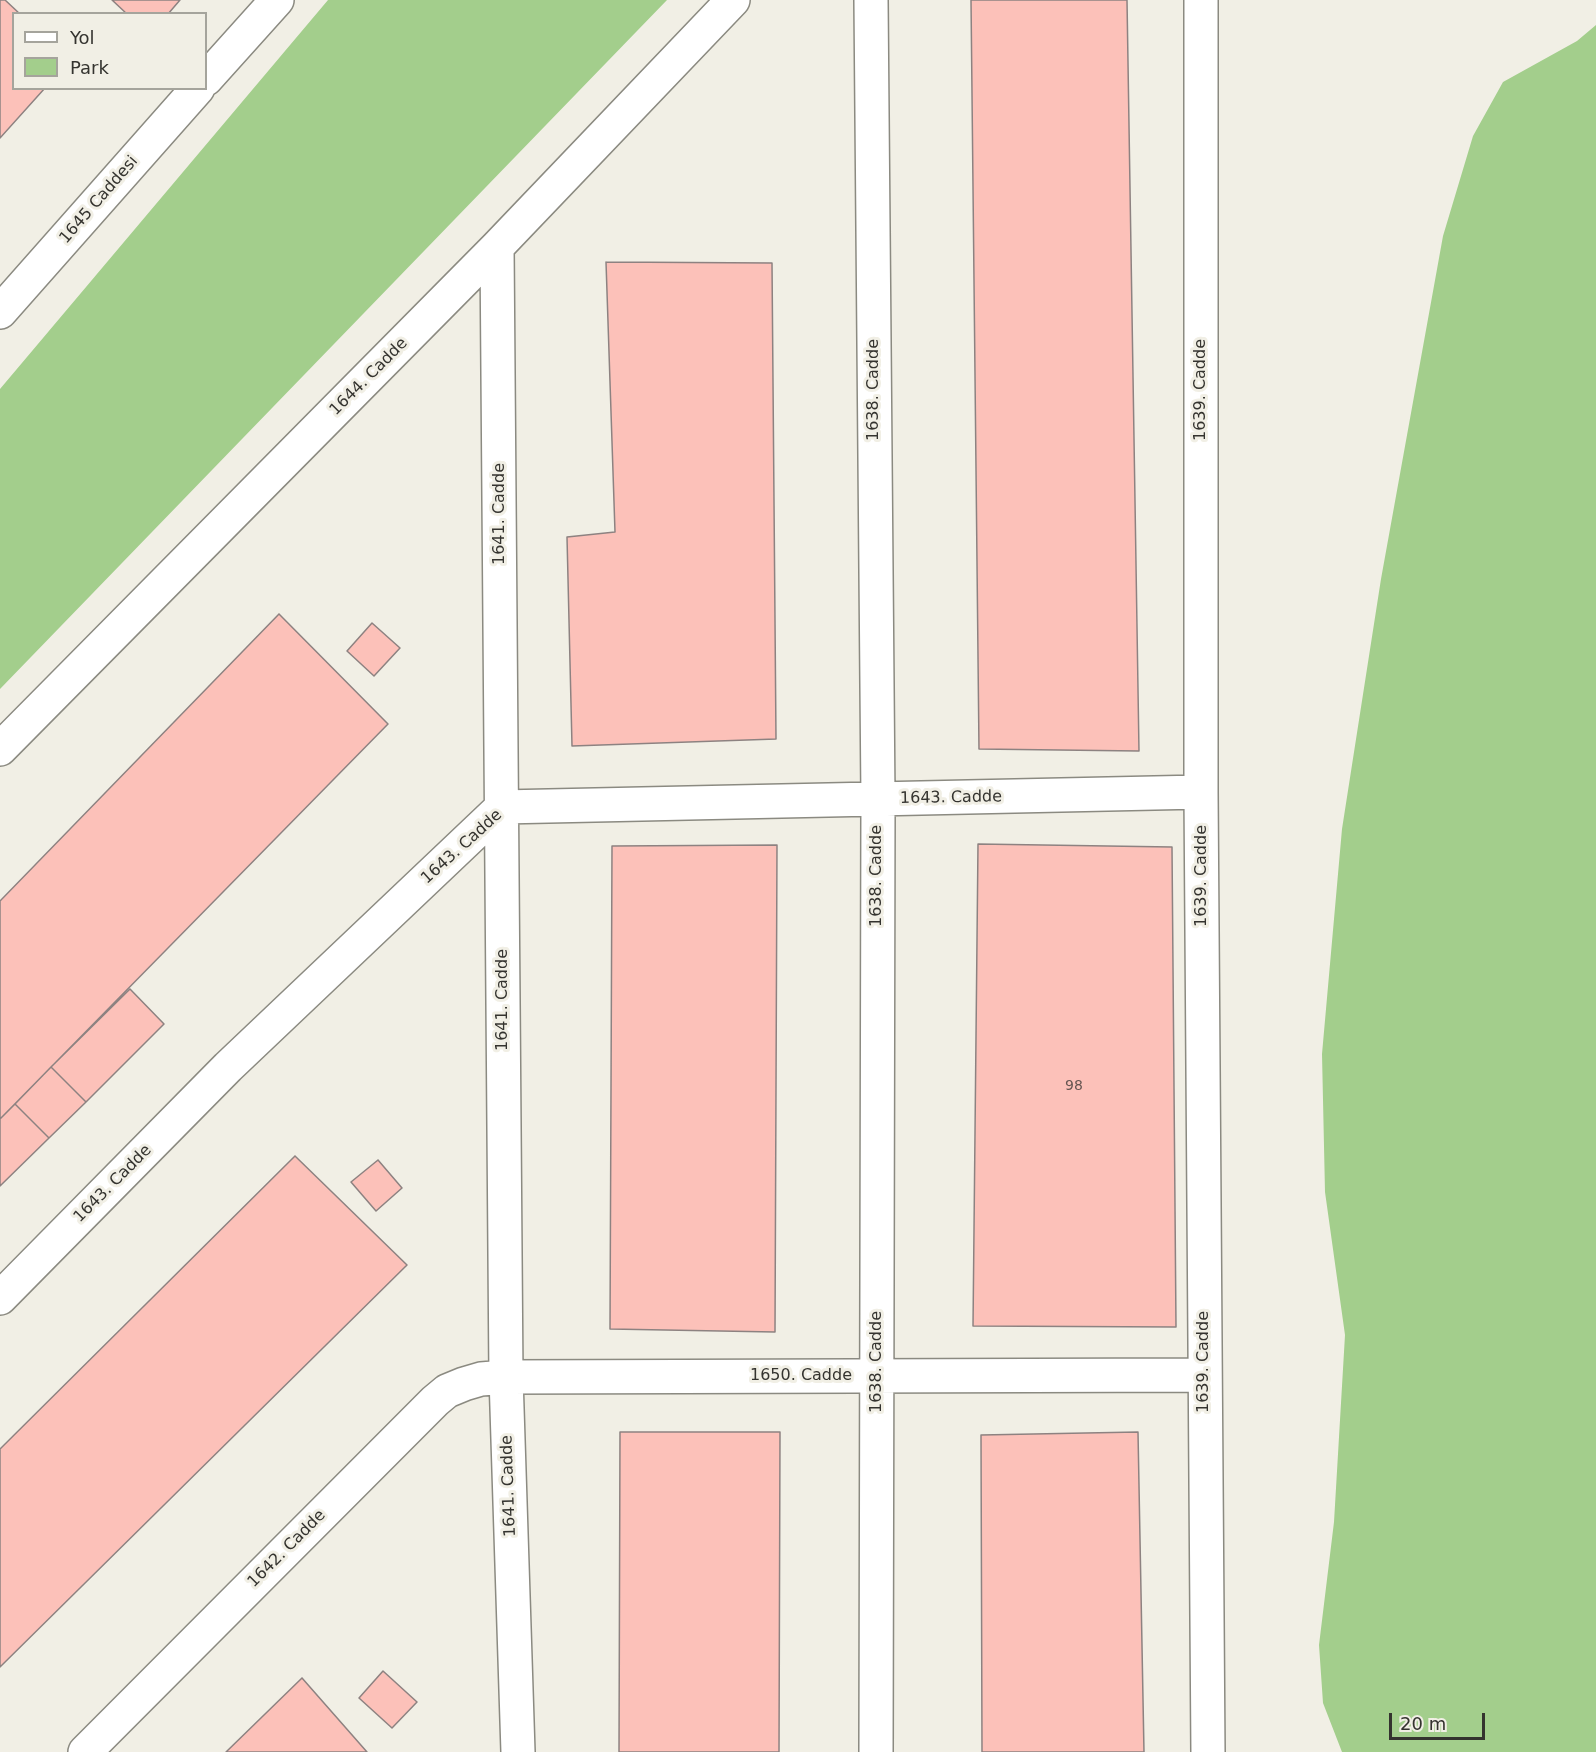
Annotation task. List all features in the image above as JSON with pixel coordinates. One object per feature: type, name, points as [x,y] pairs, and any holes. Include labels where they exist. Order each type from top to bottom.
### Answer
[{"type":"street","points":[[207,79],[277,0]]},
{"type":"street","name":"1644. Cadde","points":[[0,749],[497,247],[733,0]]},
{"type":"street","name":"1638. Cadde","points":[[871,0],[878,799],[876,1752]]},
{"type":"street","name":"1639. Cadde","points":[[1201,0],[1201,792],[1208,1752]]},
{"type":"street","name":"1645 Caddesi","points":[[0,312],[196,90]]},
{"type":"street","name":"1641. Cadde","points":[[497,247],[506,1377],[518,1752]]},
{"type":"street","name":"1643. Cadde","points":[[0,1298],[228,1067],[502,807],[1201,792]]},
{"type":"street","name":"1650. Cadde","points":[[506,1377],[1204,1375]]},
{"type":"street","name":"1642. Cadde","points":[[85,1752],[435,1401],[447,1391],[464,1384],[481,1379],[506,1377]]},
{"type":"green space","points":[[328,0],[667,0],[0,689],[0,389]]},
{"type":"green space","points":[[1596,25],[1596,1752],[1342,1752],[1323,1703],[1319,1645],[1334,1522],[1345,1335],[1325,1192],[1322,1054],[1342,829],[1381,579],[1443,236],[1473,136],[1503,82],[1577,41]]},
{"type":"building","points":[[0,0],[5,0],[18,12],[12,12],[12,90],[43,90],[0,138]]},
{"type":"building","points":[[112,0],[180,0],[170,12],[125,12]]},
{"type":"building","points":[[971,0],[1127,0],[1139,751],[979,749]]},
{"type":"building","points":[[606,262],[772,263],[776,739],[572,746],[567,537],[615,532]]},
{"type":"building","points":[[279,614],[388,724],[0,1119],[0,901]]},
{"type":"building","points":[[372,623],[400,648],[374,676],[347,651]]},
{"type":"building","points":[[978,844],[1172,847],[1176,1327],[973,1326]]},
{"type":"building","points":[[777,845],[775,1332],[610,1329],[612,846]]},
{"type":"building","points":[[130,989],[164,1024],[86,1102],[51,1067]]},
{"type":"building","points":[[51,1067],[86,1102],[49,1138],[15,1104]]},
{"type":"building","points":[[15,1104],[49,1138],[0,1186],[0,1119]]},
{"type":"building","points":[[295,1156],[407,1265],[0,1667],[0,1449]]},
{"type":"building","points":[[378,1160],[402,1188],[376,1211],[351,1182]]},
{"type":"building","points":[[620,1432],[780,1432],[779,1752],[619,1752]]},
{"type":"building","points":[[1138,1432],[1144,1752],[982,1752],[981,1435]]},
{"type":"building","points":[[383,1671],[417,1702],[392,1728],[359,1698]]},
{"type":"building","points":[[302,1678],[367,1752],[226,1752]]}]
